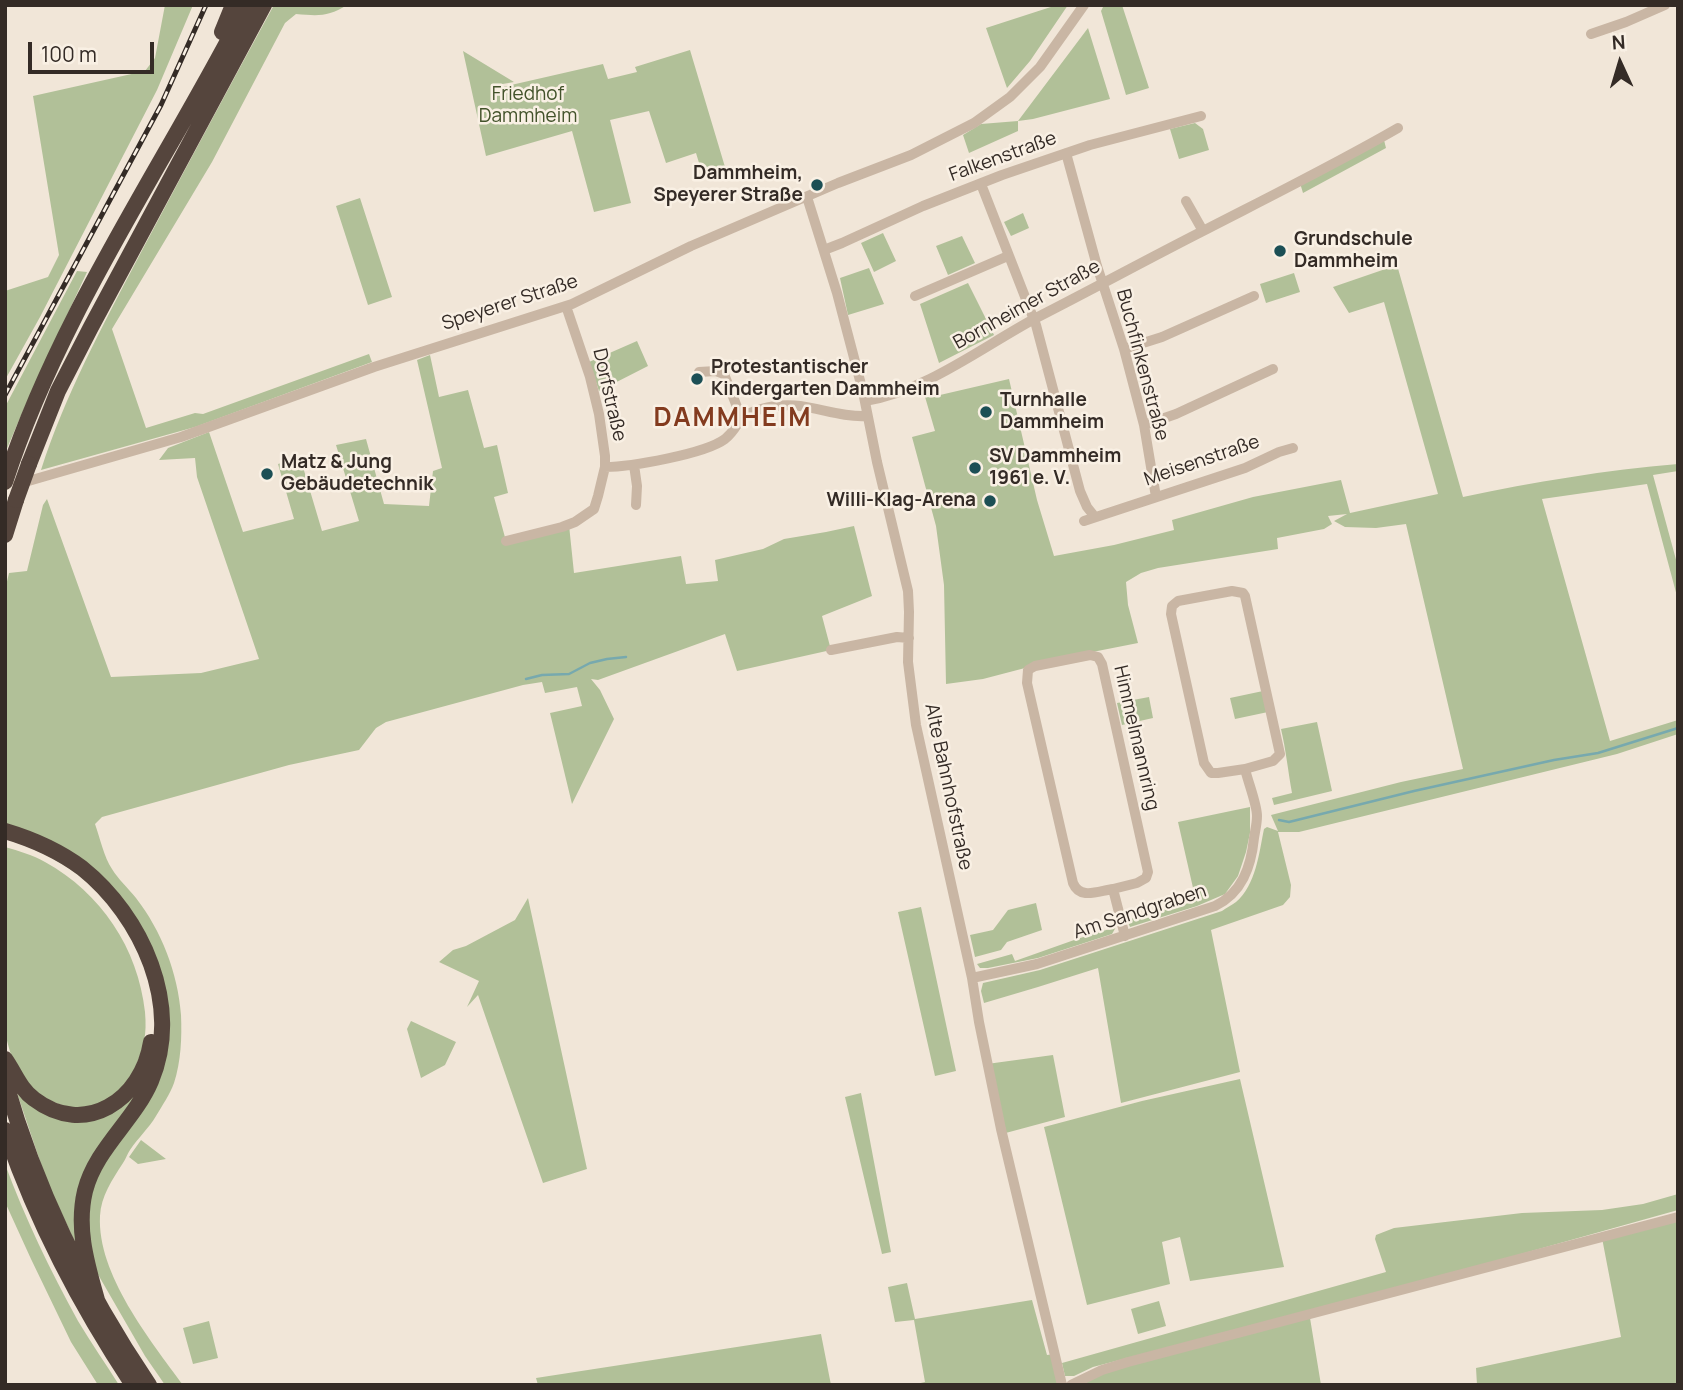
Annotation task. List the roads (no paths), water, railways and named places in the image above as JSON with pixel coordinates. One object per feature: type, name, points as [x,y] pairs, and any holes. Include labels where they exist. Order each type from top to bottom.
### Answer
[{"type":"highway","points":[[186,118],[200,77],[233,5]]},
{"type":"highway","points":[[5,535],[9,485],[41,388],[112,247],[247,5]]},
{"type":"highway","points":[[9,485],[29,464],[58,391],[264,5]]},
{"type":"highway","points":[[5,831],[42,845],[70,860],[94,878],[112,897],[130,920],[143,945],[159,997],[161,1042],[151,1080],[133,1112],[99,1159],[86,1190],[81,1215],[83,1247],[97,1300]]},
{"type":"highway","points":[[5,842],[54,862],[103,901],[122,927],[139,960],[146,984],[151,1021],[150,1045],[144,1068],[121,1099],[100,1111],[79,1115],[52,1110],[35,1100],[22,1087],[5,1059]]},
{"type":"highway","points":[[5,1081],[34,1168],[54,1217],[97,1300],[149,1385]]},
{"type":"highway","points":[[5,1130],[27,1190],[59,1260],[91,1319],[133,1385]]},
{"type":"street","name":"Speyerer Straße","points":[[9,485],[181,437],[374,367],[566,306],[691,246],[911,155],[987,115],[1010,97],[1029,79],[1084,5]]},
{"type":"street","points":[[1591,34],[1665,5]]},
{"type":"street","name":"Falkenstraße","points":[[824,250],[923,206],[1066,153],[1201,116]]},
{"type":"street","name":"Bornheimer Straße","points":[[865,401],[907,389],[940,373],[1034,319],[1300,183],[1398,128]]},
{"type":"street","name":"Buchfinkenstraße","points":[[1066,153],[1144,425],[1156,497]]},
{"type":"street","points":[[981,184],[1034,319]]},
{"type":"street","name":"Alte Bahnhofstraße","points":[[807,197],[837,293],[865,401],[908,591],[909,676],[919,741],[972,978],[1000,1129],[1062,1385]]},
{"type":"street","points":[[1186,201],[1203,231]]},
{"type":"street","points":[[915,296],[1008,256]]},
{"type":"street","points":[[1124,349],[1162,337],[1254,296]]},
{"type":"street","name":"Dorfstraße","points":[[566,306],[597,404],[605,467],[666,459],[711,446],[725,438],[741,417]]},
{"type":"street","name":"Meisenstraße","points":[[1034,319],[1089,519],[1245,468],[1293,448]]},
{"type":"street","points":[[1144,425],[1176,414],[1273,369]]},
{"type":"street","points":[[699,372],[716,371],[723,374],[741,417],[762,409],[788,405],[867,416]]},
{"type":"street","points":[[634,465],[636,505]]},
{"type":"street","points":[[506,541],[562,527],[582,519],[596,505],[605,467]]},
{"type":"street","points":[[1232,591],[1245,596],[1280,754],[1273,761],[1245,769],[1211,773],[1204,763],[1171,614],[1172,606],[1178,601],[1232,591]]},
{"type":"street","points":[[831,650],[897,637],[909,638]]},
{"type":"street","name":"Himmelmannring","points":[[1090,655],[1098,657],[1102,664],[1148,872],[1142,881],[1113,889],[1084,893],[1074,887],[1027,683],[1028,670],[1035,666],[1090,655]]},
{"type":"street","name":"Am Sandgraben","points":[[972,978],[1037,964],[1215,906],[1229,898],[1240,885],[1250,864],[1258,814],[1245,769]]},
{"type":"street","points":[[1113,889],[1125,936]]},
{"type":"street","points":[[1071,1385],[1128,1362],[1678,1217]]},
{"type":"waterway","points":[[526,679],[542,675],[569,674],[590,663],[626,657]]},
{"type":"waterway","points":[[1279,820],[1289,822],[1414,791],[1598,753],[1678,728]]},
{"type":"railway","points":[[5,395],[161,105],[206,5]]},
{"type":"place","name":"Dammheim, Speyerer Straße","points":[[817,185]]},
{"type":"place","name":"Grundschule Dammheim","points":[[1280,251]]},
{"type":"place","name":"Protestantischer Kindergarten Dammheim","points":[[697,379]]},
{"type":"place","name":"Turnhalle Dammheim","points":[[986,412]]},
{"type":"place","name":"SV Dammheim 1961 e. V.","points":[[975,468]]},
{"type":"place","name":"Matz & Jung Gebäudetechnik","points":[[267,474]]},
{"type":"place","name":"Willi-Klag-Arena","points":[[990,501]]},
{"type":"district","name":"DAMMHEIM","points":[[733,419]]},
{"type":"park label","name":"Friedhof Dammheim","points":[[528,106]]}]
